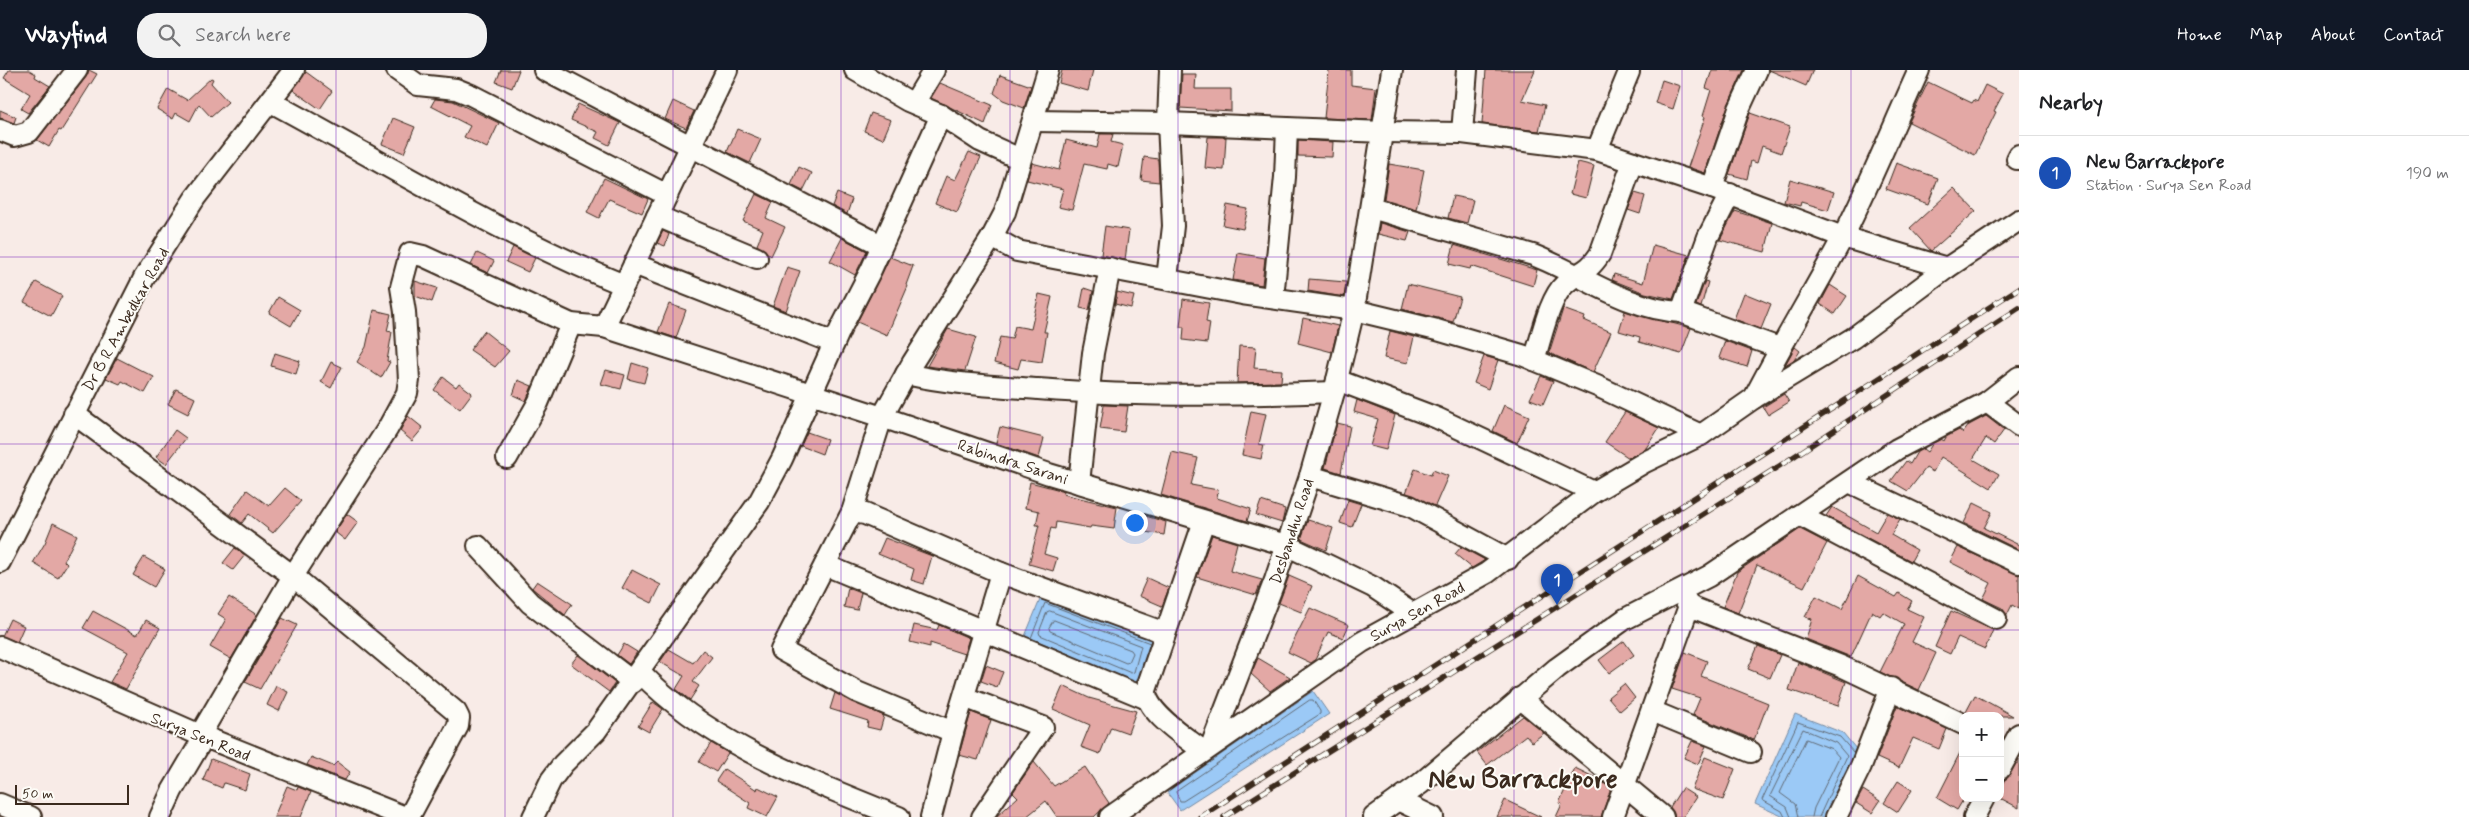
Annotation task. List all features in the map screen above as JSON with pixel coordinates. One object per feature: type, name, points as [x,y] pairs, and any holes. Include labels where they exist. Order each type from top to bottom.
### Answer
[{"type":"street","points":[[0,130],[15,136],[29,132],[77,70]]},
{"type":"street","name":"Dr B R Ambedkar Road","points":[[0,562],[5,540],[74,414],[144,278],[195,198],[294,70]]},
{"type":"street","points":[[397,70],[418,86],[456,89],[471,95],[667,195]]},
{"type":"street","points":[[544,70],[881,245]]},
{"type":"street","points":[[604,327],[727,70]]},
{"type":"street","points":[[855,70],[914,103],[941,115],[980,141],[1020,159]]},
{"type":"street","points":[[914,103],[934,70]]},
{"type":"street","points":[[953,732],[857,692],[782,650],[852,512],[882,417],[906,374],[992,237],[1005,212],[1048,70]]},
{"type":"street","points":[[1167,279],[1174,226],[1168,123],[1170,70]]},
{"type":"street","name":"Desbandhu Road","points":[[1207,748],[1255,636],[1310,476],[1336,386],[1354,310],[1392,70]]},
{"type":"street","points":[[1462,133],[1467,70]]},
{"type":"street","points":[[1680,312],[1708,237],[1721,191],[1739,110],[1757,70]]},
{"type":"street","points":[[1754,398],[1779,348],[1843,237],[1880,161],[1919,70]]},
{"type":"street","points":[[1597,150],[1624,71]]},
{"type":"street","points":[[271,102],[516,238],[624,285]]},
{"type":"street","points":[[533,817],[551,780],[596,731],[759,502],[834,343],[871,270],[941,115]]},
{"type":"street","points":[[1034,121],[1168,123],[1383,132],[1462,133],[1597,150],[1721,191],[1843,237],[1947,268]]},
{"type":"street","points":[[1273,298],[1285,178],[1287,128]]},
{"type":"street","points":[[1534,360],[1556,295],[1565,284],[1591,268],[1600,254],[1633,162]]},
{"type":"street","points":[[1371,208],[1533,254],[1621,297],[1651,307],[1680,312],[1779,348]]},
{"type":"street","points":[[658,216],[757,258]]},
{"type":"street","name":"Surya Sen Road","points":[[1110,817],[1362,642],[1487,573],[1508,559],[1594,492],[1645,462],[1701,435],[1754,398],[1853,338],[1947,268],[2019,220]]},
{"type":"street","points":[[992,237],[1017,251],[1273,298],[1354,310],[1436,330],[1534,360],[1597,386],[1701,435]]},
{"type":"street","name":"Rabindra Sarani","points":[[293,576],[388,428],[407,393],[409,380],[405,312],[401,287],[410,253],[423,256],[571,324],[604,327],[1079,483],[1286,545],[1373,587],[1413,614]]},
{"type":"street","points":[[634,264],[834,343]]},
{"type":"street","points":[[1079,483],[1093,353],[1110,268]]},
{"type":"street","points":[[507,458],[538,403],[571,324]]},
{"type":"street","points":[[906,374],[945,382],[1088,393],[1222,397],[1336,386],[1437,418],[1594,492]]},
{"type":"street","points":[[1374,817],[1420,784],[1557,668],[1625,620],[1685,599],[1799,515],[1897,449],[1987,402],[2019,377]]},
{"type":"street","points":[[1987,402],[2019,426]]},
{"type":"street","points":[[74,414],[293,576],[456,712],[459,718],[454,736],[407,817]]},
{"type":"street","points":[[1310,476],[1410,506],[1508,559]]},
{"type":"street","points":[[1849,482],[2019,563]]},
{"type":"street","points":[[852,512],[865,514],[1001,573],[1166,633]]},
{"type":"street","points":[[1799,515],[1996,619]]},
{"type":"street","points":[[1204,520],[1146,690],[1146,698],[1148,704],[1162,717],[1207,748]]},
{"type":"street","points":[[478,546],[530,603],[684,712],[764,759],[808,780],[899,817]]},
{"type":"street","points":[[825,565],[1146,698]]},
{"type":"street","points":[[931,817],[953,732],[1001,573]]},
{"type":"street","points":[[160,817],[202,736],[293,576]]},
{"type":"street","points":[[1685,599],[1891,688],[1959,722]]},
{"type":"street","points":[[1613,817],[1652,711],[1685,599]]},
{"type":"street","name":"Surya Sen Road","points":[[0,648],[202,736],[407,817]]},
{"type":"street","points":[[1836,817],[1861,766],[1891,688]]},
{"type":"street","points":[[964,697],[1043,728],[982,817]]},
{"type":"street","points":[[1520,698],[1663,817]]},
{"type":"street","points":[[1652,711],[1751,752]]},
{"type":"street","points":[[2004,761],[2012,745]]},
{"type":"street","points":[[1398,800],[1433,817]]},
{"type":"street","points":[[1974,817],[1982,802]]},
{"type":"street","points":[[0,804],[31,817]]},
{"type":"water","points":[[1042,595],[1157,640],[1140,689],[1023,641]]},
{"type":"water","points":[[1313,691],[1329,714],[1180,810],[1167,792]]},
{"type":"water","points":[[1795,714],[1843,733],[1861,755],[1830,817],[1784,817],[1755,804]]},
{"type":"building","points":[[9,70],[29,70],[36,74],[35,77],[50,86],[28,113],[21,109],[30,94],[4,78]]},
{"type":"building","points":[[89,70],[97,74],[61,131],[59,130],[49,147],[37,140],[86,77]]},
{"type":"building","points":[[501,70],[519,70],[512,88],[496,82]]},
{"type":"building","points":[[1062,70],[1093,70],[1088,91],[1059,83]]},
{"type":"building","points":[[1329,70],[1351,70],[1351,85],[1376,88],[1372,120],[1324,118]]},
{"type":"building","points":[[1486,70],[1535,70],[1522,100],[1545,105],[1539,131],[1482,124]]},
{"type":"building","points":[[1712,70],[1744,70],[1728,105],[1705,173],[1688,167],[1705,117],[1703,116],[1711,90],[1706,88]]},
{"type":"building","points":[[1769,70],[1813,70],[1806,86]]},
{"type":"building","points":[[306,72],[332,91],[320,109],[293,90]]},
{"type":"building","points":[[1182,74],[1196,74],[1195,89],[1231,89],[1231,111],[1180,108]]},
{"type":"building","points":[[1000,75],[1031,86],[1024,108],[1003,100],[994,93]]},
{"type":"building","points":[[211,78],[213,79],[211,83],[228,102],[211,117],[199,104],[190,121],[176,113],[173,119],[157,109],[168,89],[187,100]]},
{"type":"building","points":[[1662,80],[1680,86],[1673,109],[1655,103]]},
{"type":"building","points":[[1928,82],[1972,103],[1974,100],[1977,102],[1985,85],[2003,94],[1975,155],[1909,122]]},
{"type":"building","points":[[940,83],[992,105],[985,124],[931,98]]},
{"type":"building","points":[[435,99],[453,101],[499,123],[487,148],[464,137],[470,126],[431,106]]},
{"type":"building","points":[[673,101],[694,111],[686,128],[665,119]]},
{"type":"building","points":[[578,104],[620,123],[609,145],[595,138],[598,132],[571,120]]},
{"type":"building","points":[[0,110],[16,117],[14,123],[0,118]]},
{"type":"building","points":[[871,113],[891,120],[883,139],[864,131]]},
{"type":"building","points":[[1750,113],[1790,127],[1781,153],[1762,146],[1757,163],[1751,161],[1747,179],[1729,174]]},
{"type":"building","points":[[393,118],[415,127],[404,153],[382,144]]},
{"type":"building","points":[[737,129],[761,139],[750,163],[727,152]]},
{"type":"building","points":[[1100,134],[1113,134],[1111,142],[1123,145],[1118,167],[1108,164],[1107,169],[1084,164],[1072,210],[1058,207],[1063,189],[1027,180],[1032,163],[1059,170],[1066,140],[1097,148]]},
{"type":"building","points":[[1208,137],[1226,137],[1224,170],[1205,168]]},
{"type":"building","points":[[1298,140],[1333,142],[1332,157],[1298,156]]},
{"type":"building","points":[[969,152],[981,157],[957,212],[935,203],[946,176],[955,180]]},
{"type":"building","points":[[1144,157],[1158,159],[1159,182],[1141,180]]},
{"type":"building","points":[[1578,162],[1594,166],[1586,198],[1570,194]]},
{"type":"building","points":[[1896,163],[1938,178],[1928,204],[1886,189]]},
{"type":"building","points":[[1389,164],[1424,170],[1416,209],[1384,199]]},
{"type":"building","points":[[799,167],[812,173],[803,191],[791,185]]},
{"type":"building","points":[[604,178],[648,199],[642,213],[609,199],[599,218],[587,212]]},
{"type":"building","points":[[1790,179],[1834,192],[1828,210],[1801,202],[1800,206],[1784,202]]},
{"type":"building","points":[[1954,188],[1976,211],[1931,251],[1910,228]]},
{"type":"building","points":[[837,193],[852,199],[847,214],[832,206]]},
{"type":"building","points":[[1635,193],[1645,196],[1640,214],[1628,210]]},
{"type":"building","points":[[756,194],[773,202],[766,218],[785,227],[771,256],[757,245],[763,230],[743,221]]},
{"type":"building","points":[[1453,196],[1473,200],[1467,223],[1448,218]]},
{"type":"building","points":[[1227,205],[1248,209],[1243,229],[1223,225]]},
{"type":"building","points":[[1735,211],[1772,223],[1765,252],[1720,240]]},
{"type":"building","points":[[1380,223],[1410,232],[1407,241],[1378,234]]},
{"type":"building","points":[[1105,226],[1129,230],[1125,260],[1101,255]]},
{"type":"building","points":[[663,231],[669,234],[665,246],[657,243]]},
{"type":"building","points":[[842,238],[867,251],[855,275],[830,261]]},
{"type":"building","points":[[1454,245],[1537,270],[1533,286],[1471,266],[1470,269],[1449,264]]},
{"type":"building","points":[[1653,245],[1689,255],[1673,299],[1645,293],[1612,280],[1614,274],[1643,283]]},
{"type":"building","points":[[513,247],[535,258],[528,272],[506,262]]},
{"type":"building","points":[[477,253],[494,261],[488,273],[471,265]]},
{"type":"building","points":[[1238,253],[1265,258],[1262,285],[1233,280]]},
{"type":"building","points":[[890,257],[913,266],[906,285],[908,286],[887,335],[857,322]]},
{"type":"building","points":[[787,267],[800,271],[786,311],[773,306]]},
{"type":"building","points":[[1309,279],[1346,282],[1344,297],[1308,291]]},
{"type":"building","points":[[415,281],[437,288],[432,302],[415,296]]},
{"type":"building","points":[[1705,281],[1708,282],[1701,307],[1696,305]]},
{"type":"building","points":[[36,282],[62,296],[51,316],[24,302]]},
{"type":"building","points":[[1408,284],[1460,297],[1453,322],[1402,309]]},
{"type":"building","points":[[1830,285],[1847,296],[1835,314],[1820,304]]},
{"type":"building","points":[[1084,288],[1093,291],[1089,310],[1080,308]]},
{"type":"building","points":[[1117,292],[1134,296],[1131,308],[1115,304]]},
{"type":"building","points":[[1744,293],[1771,304],[1761,329],[1734,319]]},
{"type":"building","points":[[1039,294],[1052,297],[1044,332],[1047,332],[1042,362],[1021,359],[1018,369],[994,363],[1000,337],[1012,339],[1015,326],[1031,329]]},
{"type":"building","points":[[278,297],[300,310],[291,326],[269,313]]},
{"type":"building","points":[[1183,299],[1209,303],[1206,322],[1210,323],[1207,343],[1183,340],[1184,327],[1180,327]]},
{"type":"building","points":[[669,304],[686,310],[676,338],[658,332]]},
{"type":"building","points":[[1563,309],[1585,317],[1584,320],[1611,332],[1593,372],[1549,353]]},
{"type":"building","points":[[374,310],[391,314],[387,331],[392,332],[387,361],[390,362],[381,378],[357,362],[366,347]]},
{"type":"building","points":[[1625,311],[1691,328],[1681,354],[1639,342],[1640,337],[1619,331]]},
{"type":"building","points":[[1303,318],[1338,326],[1332,352],[1298,343]]},
{"type":"building","points":[[948,329],[976,337],[965,371],[927,366]]},
{"type":"building","points":[[484,331],[509,351],[495,367],[470,350]]},
{"type":"building","points":[[1390,331],[1414,337],[1408,363],[1384,358]]},
{"type":"building","points":[[1725,341],[1752,351],[1747,367],[1719,358]]},
{"type":"building","points":[[1239,346],[1256,347],[1254,368],[1282,370],[1281,382],[1237,383]]},
{"type":"building","points":[[1795,347],[1800,351],[1795,359],[1785,365]]},
{"type":"building","points":[[275,353],[300,361],[296,374],[271,366]]},
{"type":"building","points":[[1484,356],[1498,360],[1488,389],[1474,383]]},
{"type":"building","points":[[117,358],[154,377],[145,393],[122,381],[120,384],[106,378]]},
{"type":"building","points":[[331,362],[342,367],[331,388],[321,382]]},
{"type":"building","points":[[632,363],[648,368],[644,383],[628,379]]},
{"type":"building","points":[[606,370],[625,375],[621,389],[601,384]]},
{"type":"building","points":[[1541,376],[1553,381],[1543,404],[1530,399]]},
{"type":"building","points":[[443,377],[456,387],[459,383],[472,393],[460,409],[434,390]]},
{"type":"building","points":[[518,380],[532,386],[526,401],[513,395]]},
{"type":"building","points":[[176,389],[195,398],[188,414],[168,404]]},
{"type":"building","points":[[1784,394],[1789,402],[1768,415],[1763,407]]},
{"type":"building","points":[[1357,400],[1395,415],[1386,450],[1370,446],[1378,419],[1354,412]]},
{"type":"building","points":[[1104,405],[1128,406],[1124,432],[1100,429]]},
{"type":"building","points":[[1504,405],[1529,416],[1517,443],[1493,431]]},
{"type":"building","points":[[1251,411],[1266,414],[1259,444],[1264,445],[1261,459],[1242,455]]},
{"type":"building","points":[[1625,412],[1659,428],[1646,448],[1629,458],[1605,442]]},
{"type":"building","points":[[408,416],[423,428],[412,441],[400,431]]},
{"type":"building","points":[[1986,416],[2004,430],[1994,444],[1986,438],[1973,459],[1999,474],[1991,488],[1941,457],[1933,472],[1926,468],[1908,491],[1891,481],[1906,461],[1910,464],[1917,452],[1923,449],[1927,452],[1933,443],[1941,439],[1944,441],[1946,437],[1959,430],[1963,433],[1969,425]]},
{"type":"building","points":[[1337,423],[1350,426],[1341,473],[1325,468]]},
{"type":"building","points":[[1000,427],[1044,438],[1039,458],[996,443]]},
{"type":"building","points":[[175,430],[186,438],[166,464],[156,457]]},
{"type":"building","points":[[807,432],[827,439],[822,454],[801,446]]},
{"type":"building","points":[[1172,452],[1198,458],[1191,485],[1218,490],[1217,498],[1251,509],[1247,521],[1161,495]]},
{"type":"building","points":[[1415,469],[1431,475],[1433,470],[1448,476],[1435,506],[1406,493]]},
{"type":"building","points":[[1030,482],[1064,491],[1063,494],[1117,507],[1114,529],[1091,526],[1090,528],[1056,522],[1055,529],[1051,528],[1044,554],[1057,558],[1053,571],[1029,564],[1039,525],[1036,525],[1039,511],[1025,508]]},
{"type":"building","points":[[285,488],[301,501],[273,533],[249,514],[242,523],[230,514],[247,490],[269,506]]},
{"type":"building","points":[[1348,500],[1361,504],[1352,527],[1340,523]]},
{"type":"building","points":[[1261,501],[1285,509],[1282,523],[1256,515]]},
{"type":"building","points":[[1974,503],[1992,512],[1984,528],[2019,545],[2019,550],[1964,523]]},
{"type":"building","points":[[1832,507],[1876,532],[1887,513],[1900,519],[1891,535],[1917,550],[1911,561],[1826,516]]},
{"type":"building","points":[[347,514],[358,522],[345,540],[335,532]]},
{"type":"building","points":[[1142,515],[1166,522],[1164,535],[1139,531]]},
{"type":"building","points":[[1308,520],[1333,528],[1326,550],[1301,539]]},
{"type":"building","points":[[53,523],[77,535],[64,561],[67,564],[58,578],[33,563],[45,543]]},
{"type":"building","points":[[1800,529],[1827,543],[1804,587],[1757,565],[1738,613],[1723,607],[1737,572]]},
{"type":"building","points":[[1212,535],[1237,543],[1230,571],[1262,580],[1256,595],[1197,577]]},
{"type":"building","points":[[885,538],[932,556],[924,584],[911,580],[914,569],[878,554]]},
{"type":"building","points":[[1461,547],[1485,560],[1472,568],[1455,554]]},
{"type":"building","points":[[1958,547],[2019,575],[2019,609],[2012,605],[2007,615],[2002,608],[1983,599],[1991,583],[1950,562]]},
{"type":"building","points":[[235,548],[245,555],[233,570],[223,563]]},
{"type":"building","points":[[144,557],[165,569],[154,587],[133,575]]},
{"type":"building","points":[[632,570],[661,585],[652,603],[622,588]]},
{"type":"building","points":[[1289,576],[1312,586],[1301,612],[1279,603]]},
{"type":"building","points":[[1858,576],[1896,597],[1899,593],[1912,601],[1907,609],[1924,617],[1912,642],[1936,653],[1919,690],[1880,672],[1904,624],[1883,612],[1880,616],[1872,611],[1851,657],[1806,639],[1812,619],[1805,617],[1816,596],[1842,609]]},
{"type":"building","points":[[1147,578],[1169,588],[1162,606],[1139,596]]},
{"type":"building","points":[[537,581],[572,604],[565,615],[532,588]]},
{"type":"building","points":[[848,588],[861,593],[857,610],[844,607]]},
{"type":"building","points":[[229,597],[257,615],[231,659],[210,647],[226,619],[218,614]]},
{"type":"building","points":[[1310,608],[1349,625],[1343,638],[1328,632],[1315,660],[1311,663],[1288,652]]},
{"type":"building","points":[[93,611],[137,635],[146,620],[160,628],[126,689],[110,682],[128,652],[83,628]]},
{"type":"building","points":[[1951,611],[1993,630],[1985,649],[1958,637],[1950,654],[1935,647]]},
{"type":"building","points":[[282,618],[297,625],[260,689],[245,682]]},
{"type":"building","points":[[10,619],[24,626],[17,642],[2,636]]},
{"type":"building","points":[[914,625],[937,630],[939,625],[969,638],[964,654],[930,643],[930,647],[910,642]]},
{"type":"building","points":[[1624,641],[1634,655],[1609,673],[1599,660]]},
{"type":"building","points":[[624,644],[637,652],[629,664],[617,655]]},
{"type":"building","points":[[1758,646],[1780,655],[1770,678],[1748,669]]},
{"type":"building","points":[[669,649],[693,663],[703,650],[712,657],[693,682],[699,686],[690,700],[676,689],[684,676],[660,662]]},
{"type":"building","points":[[1685,652],[1707,661],[1701,676],[1768,703],[1754,740],[1693,715],[1700,698],[1672,689]]},
{"type":"building","points":[[578,655],[615,683],[609,692],[571,664]]},
{"type":"building","points":[[1258,658],[1290,677],[1270,691],[1251,674]]},
{"type":"building","points":[[1798,662],[1846,682],[1838,706],[1789,690]]},
{"type":"building","points":[[986,665],[1003,672],[997,687],[981,681]]},
{"type":"building","points":[[1624,684],[1635,698],[1620,711],[1608,697]]},
{"type":"building","points":[[276,686],[288,692],[279,711],[267,705]]},
{"type":"building","points":[[1063,686],[1089,698],[1136,711],[1128,733],[1111,727],[1100,754],[1081,747],[1090,725],[1053,709]]},
{"type":"building","points":[[835,693],[884,716],[880,730],[867,727],[868,721],[830,709]]},
{"type":"building","points":[[1975,695],[2013,716],[2004,716],[2004,712],[1966,712]]},
{"type":"building","points":[[653,702],[663,709],[649,732],[638,726]]},
{"type":"building","points":[[1897,706],[1947,729],[1939,749],[1913,738],[1899,768],[1877,758]]},
{"type":"building","points":[[971,712],[991,720],[978,760],[959,755]]},
{"type":"building","points":[[1523,716],[1544,733],[1532,742],[1526,735],[1487,765],[1477,752]]},
{"type":"building","points":[[1692,741],[1706,746],[1698,764],[1684,758]]},
{"type":"building","points":[[711,743],[728,753],[716,772],[699,762]]},
{"type":"building","points":[[1959,755],[1959,802],[1962,802],[1957,810],[1937,798]]},
{"type":"building","points":[[311,757],[333,766],[337,762],[350,772],[345,780],[307,765]]},
{"type":"building","points":[[1705,757],[1735,769],[1723,800],[1692,789]]},
{"type":"building","points":[[211,759],[250,774],[245,790],[224,783],[222,788],[203,780]]},
{"type":"building","points":[[2019,759],[2019,808],[2004,800],[2004,781]]},
{"type":"building","points":[[1034,762],[1054,786],[1085,767],[1109,803],[1094,817],[1057,817],[1046,801],[1026,817],[996,817],[1018,797],[1013,792]]},
{"type":"building","points":[[1575,768],[1600,780],[1611,789],[1601,817],[1556,817],[1562,804],[1559,803]]},
{"type":"building","points":[[724,769],[757,790],[758,787],[778,797],[767,817],[748,808],[750,803],[716,781]]},
{"type":"building","points":[[1898,781],[1912,790],[1898,812],[1884,803]]},
{"type":"building","points":[[287,786],[297,790],[298,787],[311,792],[301,817],[274,817]]},
{"type":"building","points":[[1682,788],[1696,797],[1683,817],[1675,817],[1670,807]]},
{"type":"building","points":[[1863,790],[1880,801],[1872,813],[1856,803]]},
{"type":"building","points":[[1505,800],[1541,817],[1497,817]]},
{"type":"railway","points":[[1200,817],[2019,288]]},
{"type":"railway","points":[[1224,817],[1784,463],[2019,308]]},
{"type":"place","name":"New Barrackpore","points":[[1557,605]]},
{"type":"district","name":"New Barrackpore","points":[[1523,778]]}]
